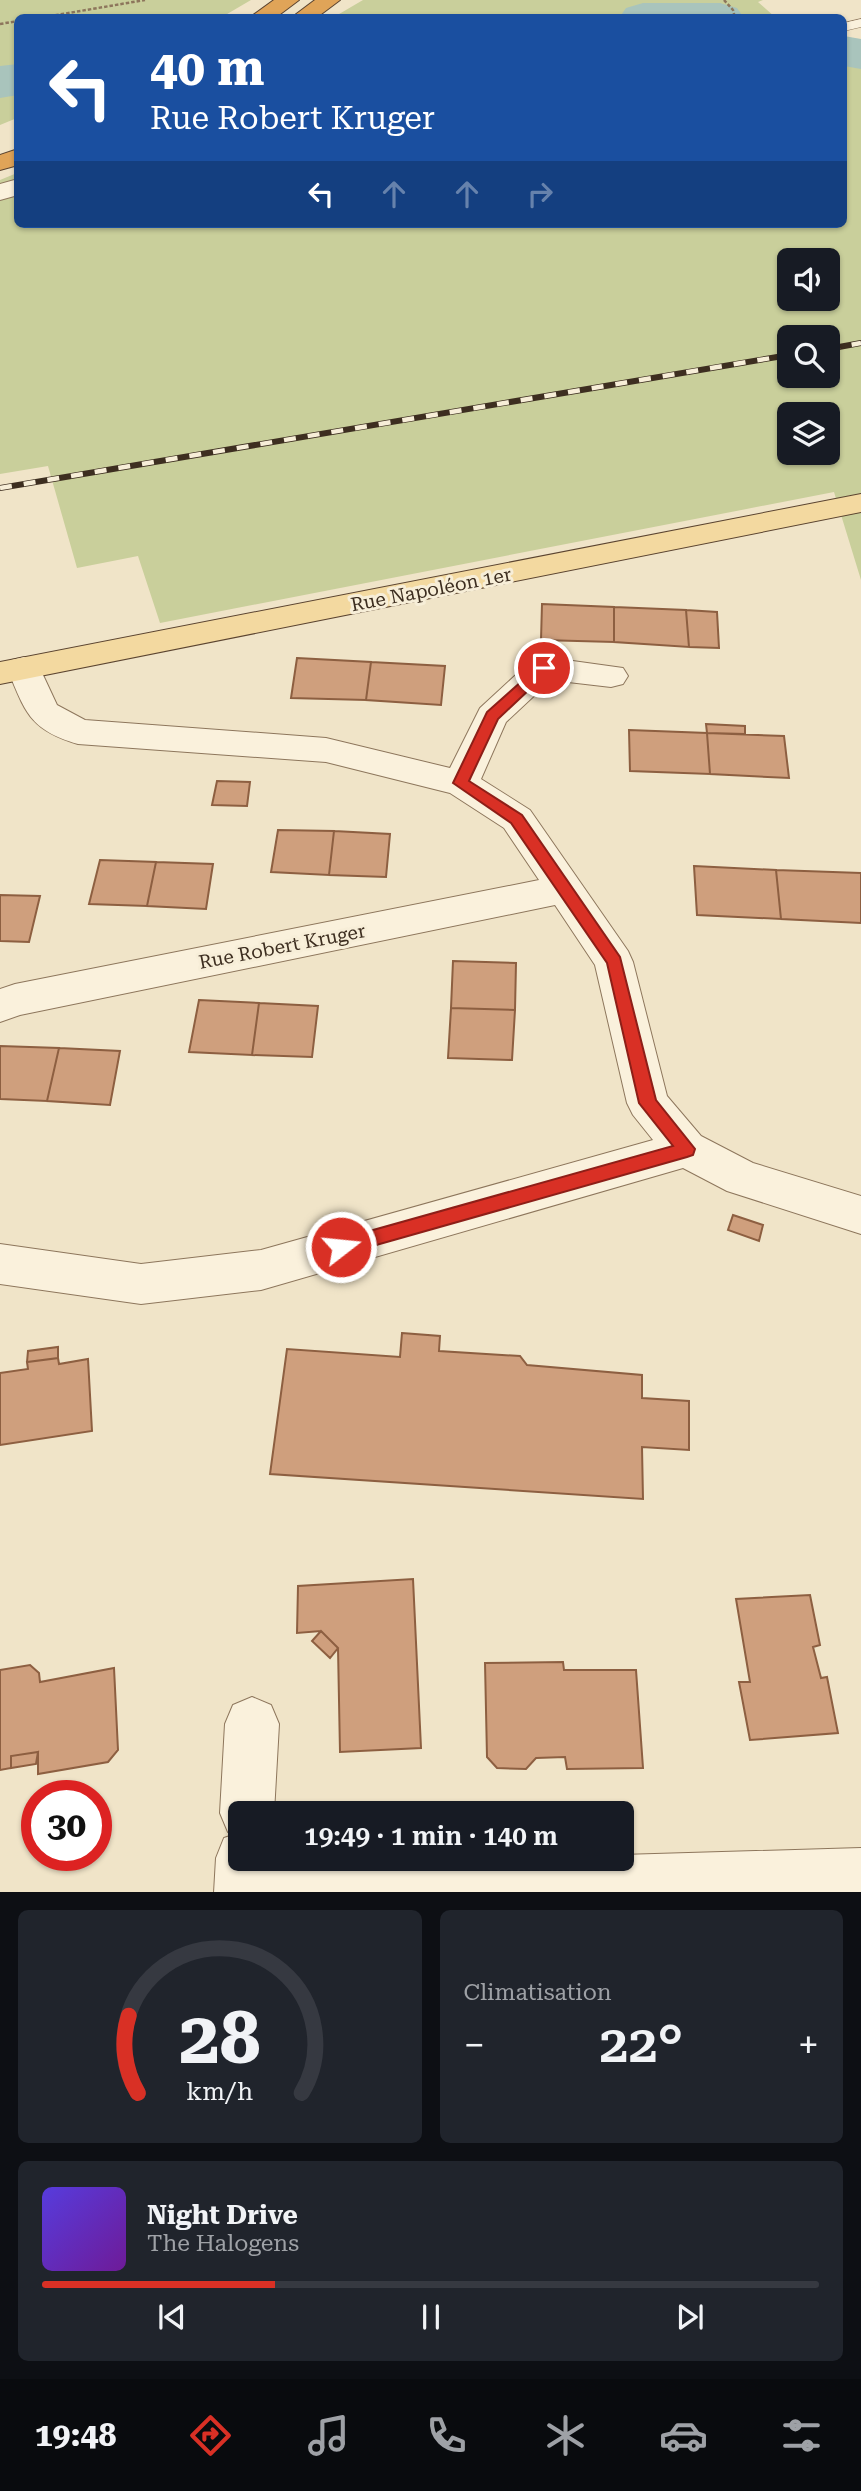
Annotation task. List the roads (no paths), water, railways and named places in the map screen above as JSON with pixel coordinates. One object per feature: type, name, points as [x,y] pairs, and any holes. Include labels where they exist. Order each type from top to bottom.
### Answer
[{"type":"highway","points":[[266,14],[289,0]]},
{"type":"highway","points":[[307,14],[330,0]]},
{"type":"main road","name":"Rue Napoléon 1er","points":[[12,670],[861,503]]},
{"type":"street","points":[[461,783],[492,716],[544,668],[611,676]]},
{"type":"street","points":[[12,670],[43,712],[78,732],[326,750],[461,783],[517,819],[614,962],[648,1103],[687,1149],[742,1178],[861,1215]]},
{"type":"street","name":"Rue Robert Kruger","points":[[0,1006],[15,1000],[564,889]]},
{"type":"street","points":[[0,1264],[141,1284],[261,1269],[687,1149]]},
{"type":"street","points":[[248,1801],[252,1724]]},
{"type":"street","points":[[242,1892],[243,1871]]},
{"type":"street","points":[[249,1892],[861,1876]]},
{"type":"waterway","points":[[847,52],[861,54]]},
{"type":"waterway","points":[[0,82],[14,80]]},
{"type":"railway","points":[[840,347],[861,343]]},
{"type":"railway","points":[[0,488],[777,357]]}]
